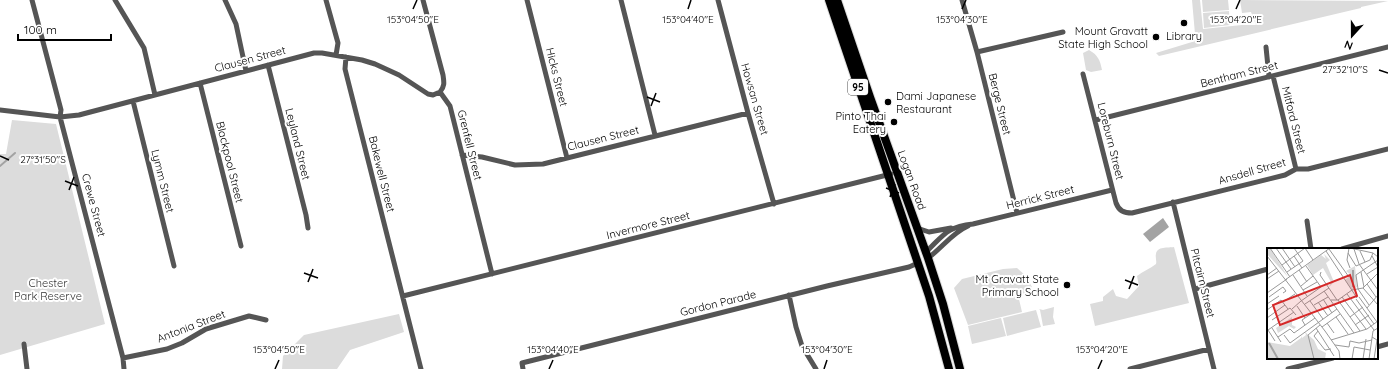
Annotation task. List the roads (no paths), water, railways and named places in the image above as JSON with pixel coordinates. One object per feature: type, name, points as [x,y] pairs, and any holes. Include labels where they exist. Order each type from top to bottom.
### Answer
[{"type":"main road","name":"Logan Road","points":[[829,0],[933,309],[949,369]]},
{"type":"main road","name":"Logan Road","points":[[837,0],[927,255],[945,310],[960,369]]},
{"type":"main road","points":[[918,263],[927,255]]},
{"type":"street","name":"Crewe Street","points":[[32,0],[61,110],[60,117],[123,358],[124,369]]},
{"type":"street","points":[[115,0],[136,32],[144,48],[155,95]]},
{"type":"street","points":[[225,0],[236,24],[246,70]]},
{"type":"street","points":[[326,0],[338,43],[336,55]]},
{"type":"street","points":[[423,0],[443,75],[444,85],[440,92]]},
{"type":"street","name":"Hicks Street","points":[[527,0],[567,158]]},
{"type":"street","points":[[621,0],[655,135]]},
{"type":"street","name":"Howsan Street","points":[[718,0],[774,204]]},
{"type":"street","name":"Berge Street","points":[[962,0],[977,52],[1017,213]]},
{"type":"street","points":[[977,52],[1063,32]]},
{"type":"street","name":"Mitford Street","points":[[1266,47],[1271,76],[1296,169]]},
{"type":"street","name":"Bentham Street","points":[[1096,120],[1388,48]]},
{"type":"street","name":"Clausen Street","points":[[0,110],[60,117],[79,115],[314,53],[362,60],[388,69],[408,80],[428,94],[440,92]]},
{"type":"street","name":"Bakewell Street","points":[[346,57],[345,69],[421,369]]},
{"type":"street","name":"Leyland Street","points":[[268,65],[308,228]]},
{"type":"street","name":"Loreburn Street","points":[[1083,74],[1096,120],[1116,205],[1122,212]]},
{"type":"street","name":"Blackpool Street","points":[[200,83],[241,246]]},
{"type":"street","name":"Grenfell Street","points":[[440,92],[450,106],[492,274]]},
{"type":"street","name":"Lymm Street","points":[[133,101],[174,266]]},
{"type":"street","name":"Clausen Street","points":[[462,155],[482,157],[515,165],[543,164],[748,113]]},
{"type":"street","name":"Ansdell Street","points":[[1122,212],[1132,213],[1285,175],[1296,169],[1308,170],[1388,149]]},
{"type":"street","name":"Invermore Street","points":[[403,296],[898,172]]},
{"type":"street","name":"Herrick Street","points":[[927,255],[947,232],[958,226],[973,224],[1112,190]]},
{"type":"street","name":"Pitcairn Street","points":[[1173,202],[1214,369]]},
{"type":"street","points":[[1307,221],[1312,248]]},
{"type":"street","name":"Herrick Street","points":[[927,255],[939,250],[955,234],[973,224]]},
{"type":"street","points":[[917,228],[932,232],[958,226]]},
{"type":"street","points":[[1346,248],[1388,236]]},
{"type":"street","name":"Gordon Parade","points":[[523,369],[522,363],[789,295],[909,267],[918,263]]},
{"type":"street","points":[[1195,289],[1267,269]]},
{"type":"street","points":[[789,295],[802,346],[816,369]]},
{"type":"street","name":"Antonia Street","points":[[123,358],[167,349],[182,343],[206,329],[250,316],[266,320]]},
{"type":"street","points":[[24,344],[27,369]]},
{"type":"street","points":[[1378,347],[1388,344]]},
{"type":"street","points":[[1130,369],[1209,348]]},
{"type":"street","points":[[1288,369],[1328,359]]},
{"type":"waterway","points":[[0,166],[15,153]]},
{"type":"place","name":"Library","points":[[1184,23]]},
{"type":"place","name":"Mount Gravatt State High School","points":[[1156,37]]},
{"type":"place","name":"Dami Japanese Restaurant","points":[[888,102]]},
{"type":"place","name":"Pinto Thai Eatery","points":[[894,122]]},
{"type":"place","name":"Mt Gravatt State Primary School","points":[[1067,285]]},
{"type":"park label","name":"Chester Park Reserve","points":[[48,289]]}]
